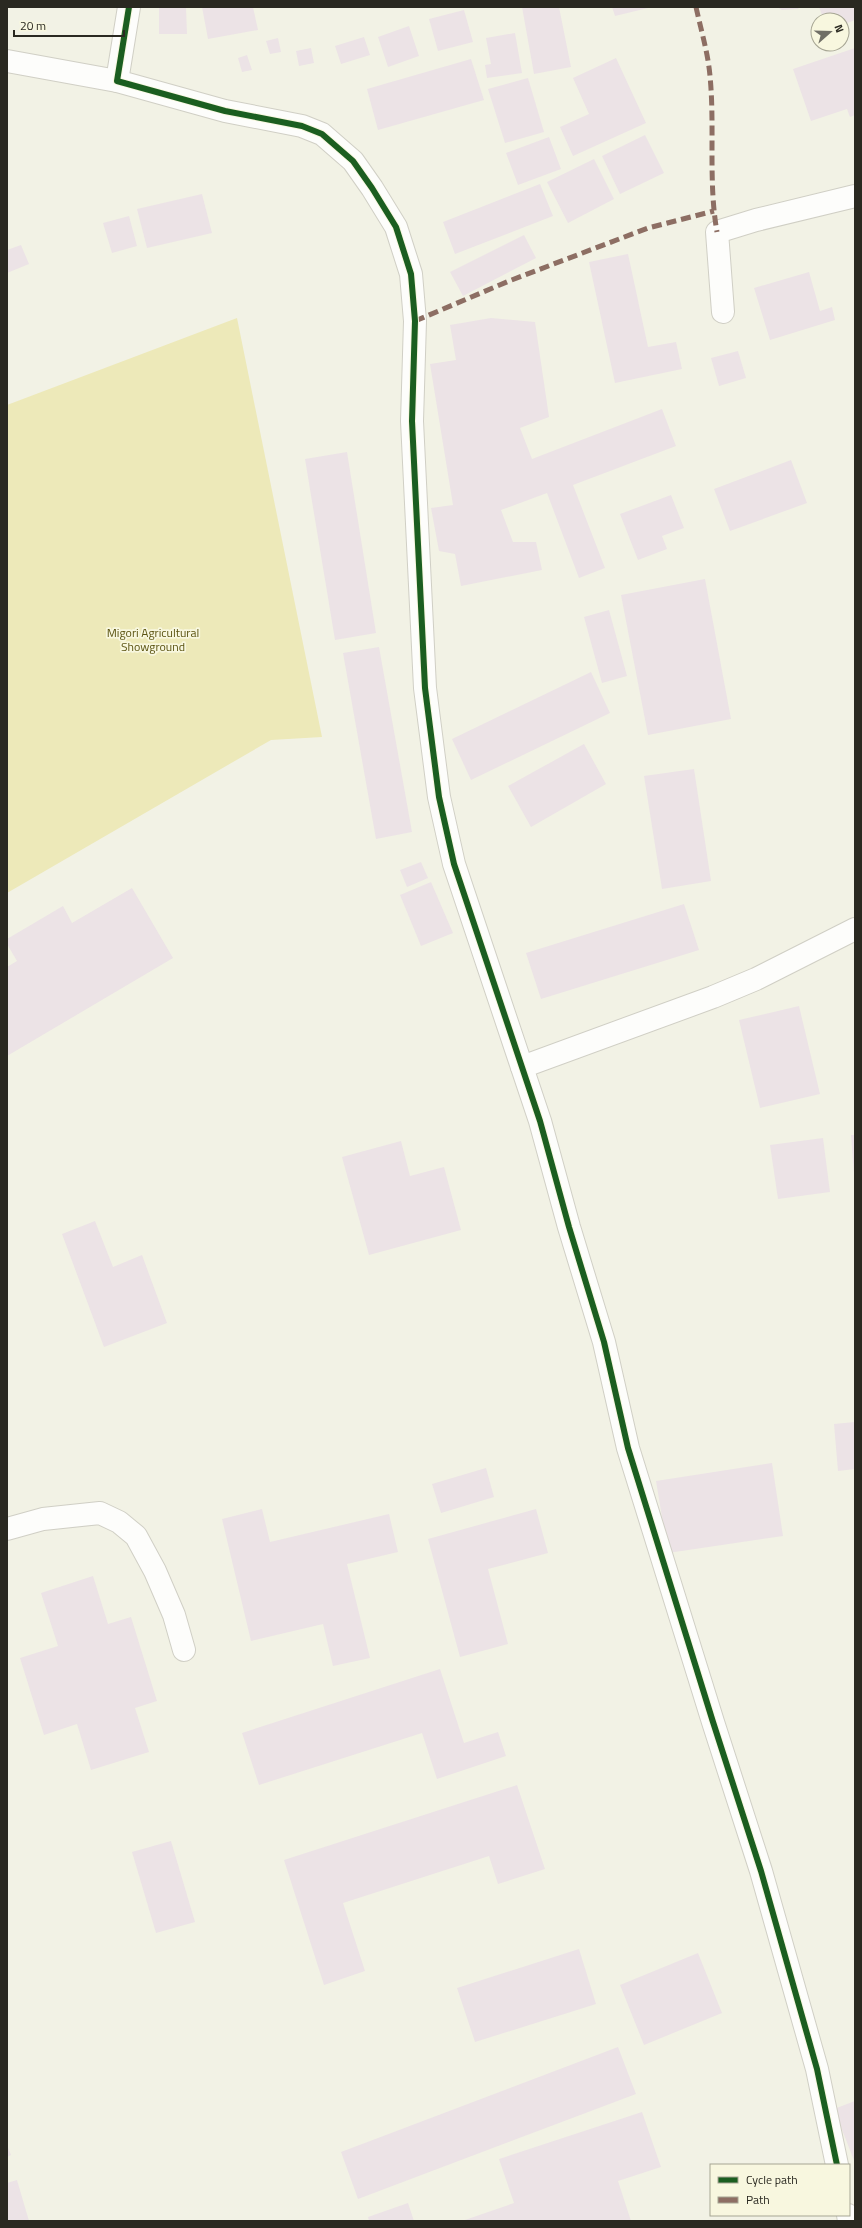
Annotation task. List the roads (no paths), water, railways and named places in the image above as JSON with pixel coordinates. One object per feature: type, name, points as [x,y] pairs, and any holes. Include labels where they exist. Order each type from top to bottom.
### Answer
[{"type":"street","points":[[117,81],[130,7]]},
{"type":"street","points":[[7,61],[117,81],[225,111],[302,126],[322,134],[353,162],[372,188],[396,227],[411,274],[415,321],[412,421],[425,688],[439,797],[454,864],[522,1067],[604,1342],[628,1448],[761,1871],[817,2069],[837,2164]]},
{"type":"street","points":[[723,312],[717,232],[756,220],[855,196]]},
{"type":"street","points":[[522,1067],[713,997],[756,979],[855,930]]},
{"type":"street","points":[[7,1529],[43,1519],[100,1513],[120,1522],[136,1536],[155,1571],[174,1614],[184,1650]]},
{"type":"park label","name":"Migori Agricultural Showground","points":[[153,639]]}]
